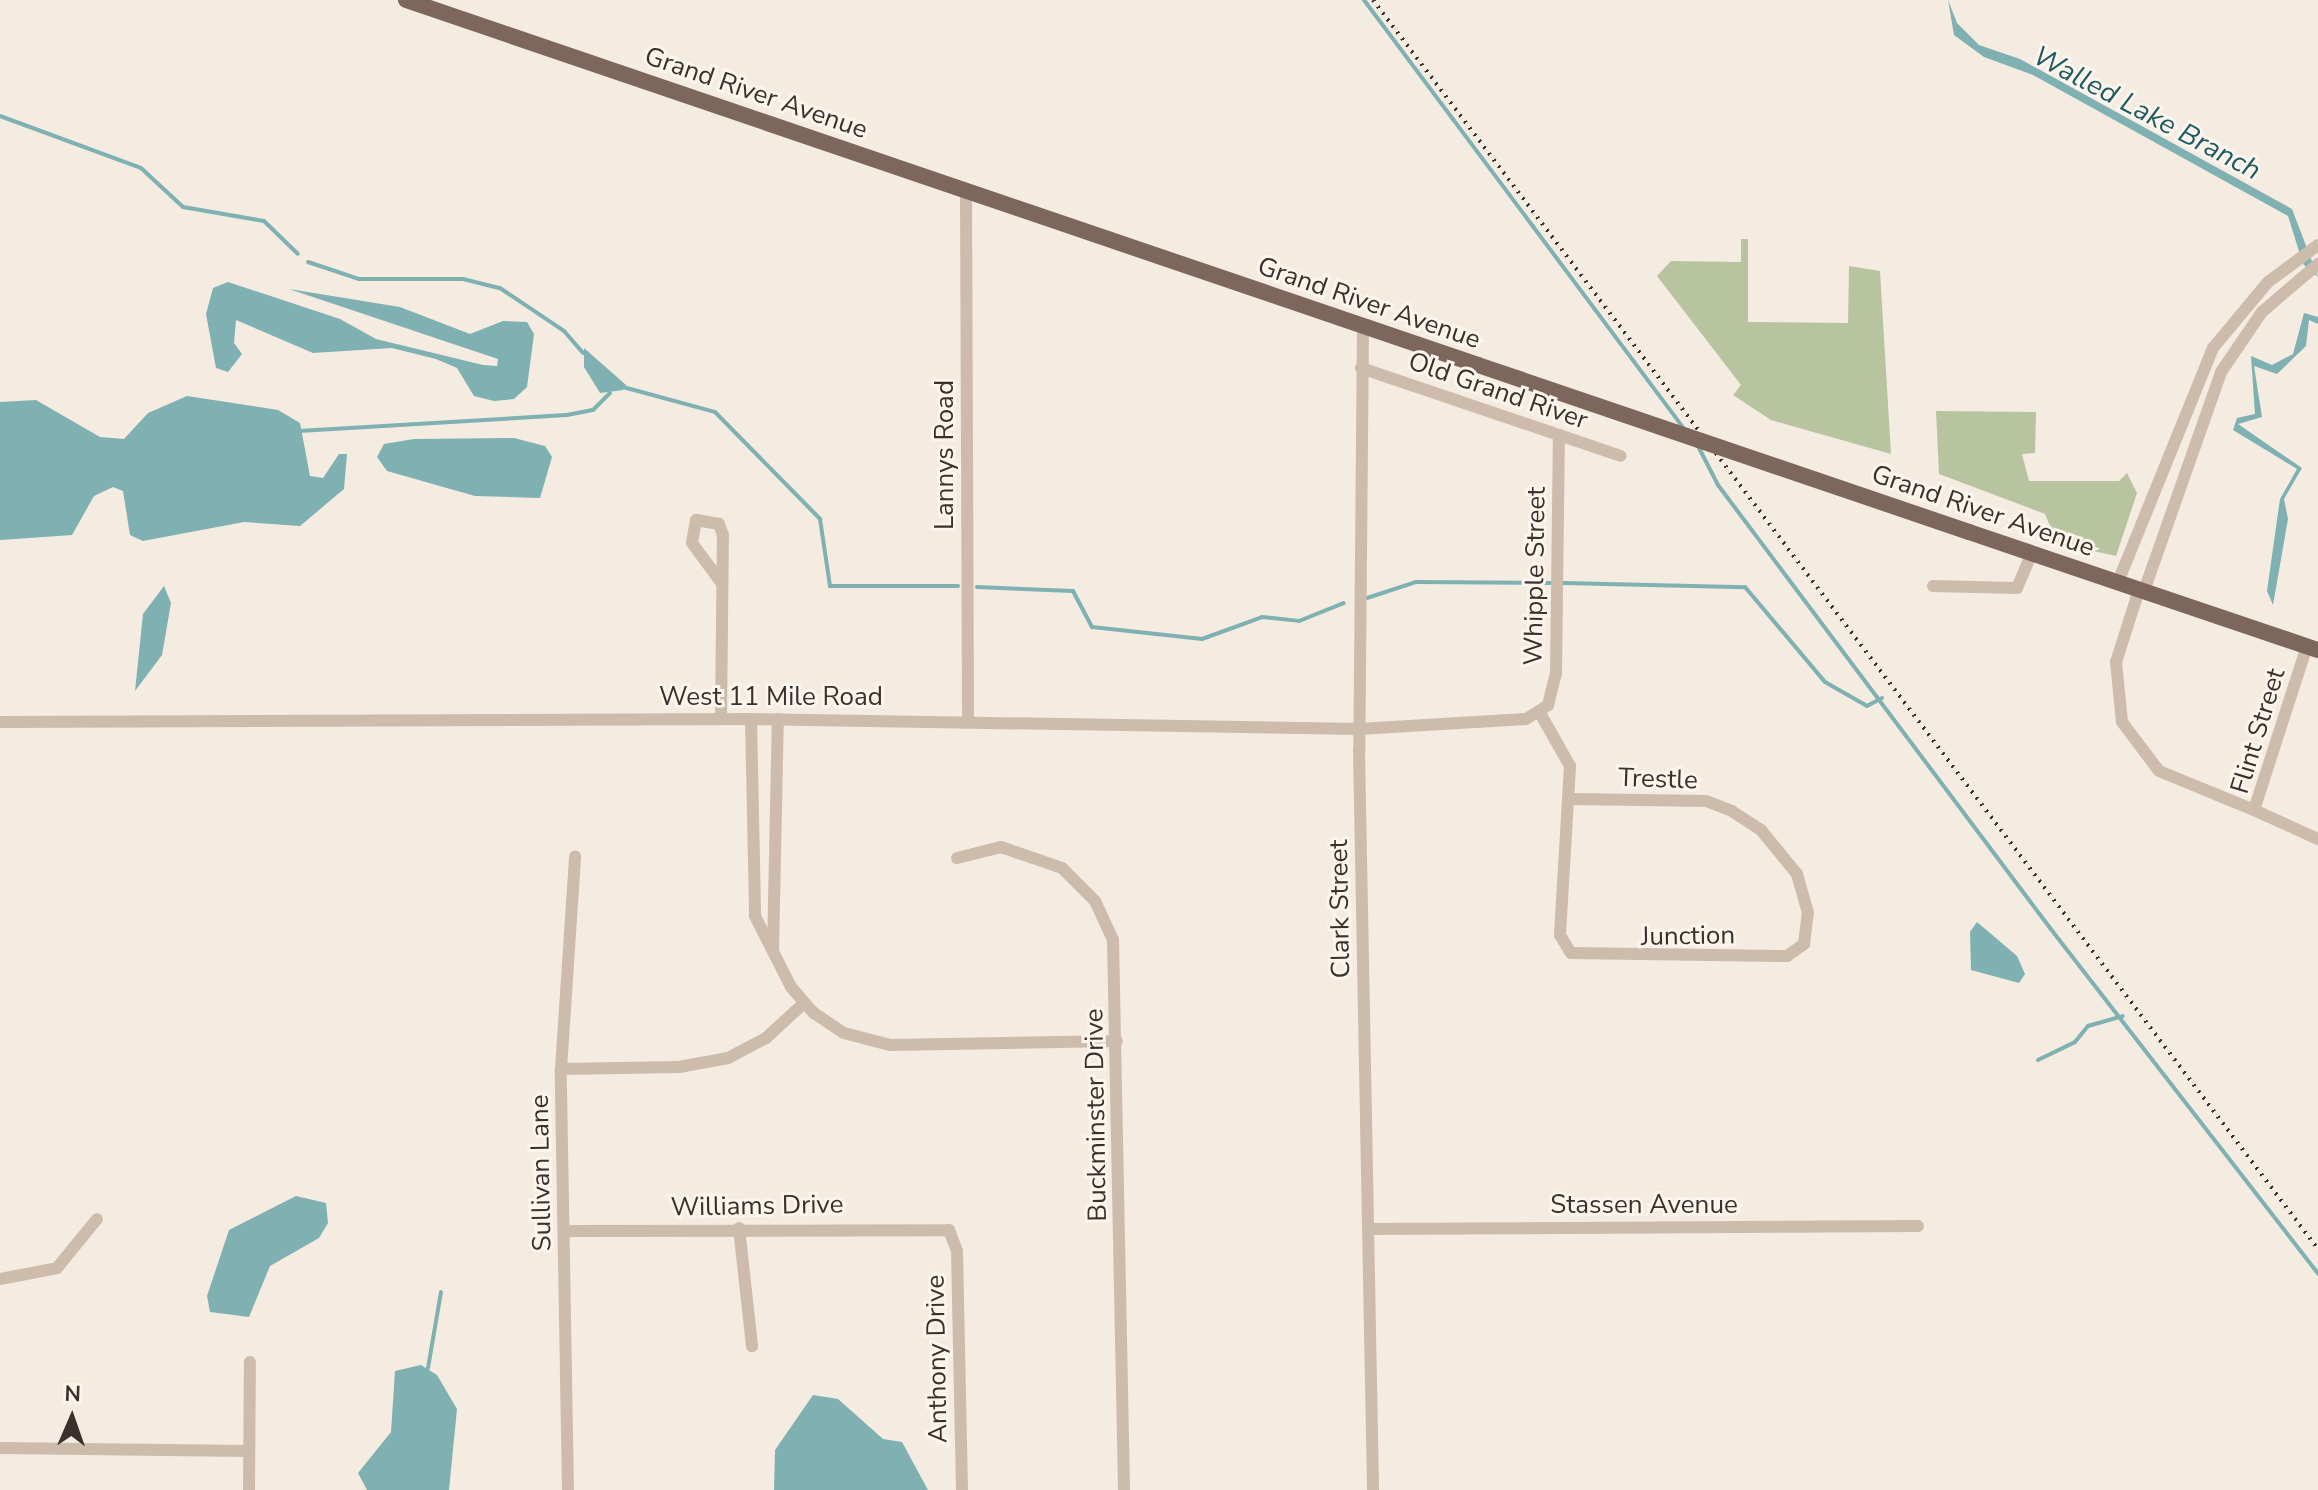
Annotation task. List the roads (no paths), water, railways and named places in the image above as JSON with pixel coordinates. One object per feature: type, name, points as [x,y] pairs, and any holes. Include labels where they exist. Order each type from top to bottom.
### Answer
[{"type":"main road","name":"Grand River Avenue","points":[[406,0],[2313,648]]},
{"type":"street","name":"Lannys Road","points":[[966,190],[968,720]]},
{"type":"street","points":[[2118,582],[2198,373],[2268,282],[2318,245]]},
{"type":"street","points":[[2254,810],[2159,771],[2122,722],[2116,662],[2205,405],[2244,335],[2279,294],[2318,264]]},
{"type":"street","name":"Clark Street","points":[[1363,326],[1359,729],[1373,1490]]},
{"type":"street","name":"Old Grand River","points":[[1361,368],[1621,456]]},
{"type":"street","name":"Whipple Street","points":[[1540,713],[1556,674],[1559,435]]},
{"type":"street","points":[[721,582],[692,543],[696,520],[719,524],[721,582],[721,719]]},
{"type":"street","points":[[1933,586],[2017,588],[2032,553]]},
{"type":"street","name":"Flint Street","points":[[2313,648],[2254,810],[2318,839]]},
{"type":"street","name":"West 11 Mile Road","points":[[0,722],[778,719],[1359,729],[1540,713]]},
{"type":"street","points":[[1540,713],[1564,748],[1572,799]]},
{"type":"street","points":[[751,719],[755,916],[804,1003],[844,1033],[890,1045],[1117,1041]]},
{"type":"street","points":[[773,951],[778,719]]},
{"type":"street","name":"Trestle","points":[[1572,799],[1706,801],[1732,811],[1761,830],[1797,874],[1806,934]]},
{"type":"street","name":"Junction","points":[[1572,799],[1562,942],[1590,958],[1787,956],[1797,954],[1806,934]]},
{"type":"street","points":[[751,829],[778,830]]},
{"type":"street","name":"Buckminster Drive","points":[[957,858],[1001,847],[1030,852],[1082,883],[1113,940],[1124,1490]]},
{"type":"street","name":"Sullivan Lane","points":[[568,1490],[561,1069],[575,856]]},
{"type":"street","points":[[561,1069],[679,1067],[728,1058],[766,1038],[804,1003]]},
{"type":"street","points":[[0,1279],[57,1268],[97,1219]]},
{"type":"street","name":"Stassen Avenue","points":[[1370,1229],[1918,1226]]},
{"type":"street","points":[[739,1228],[752,1346]]},
{"type":"street","name":"Williams Drive","points":[[564,1231],[739,1228],[949,1230]]},
{"type":"street","name":"Anthony Drive","points":[[949,1230],[957,1251],[962,1490]]},
{"type":"street","points":[[249,1490],[250,1362]]},
{"type":"street","points":[[0,1448],[249,1451]]},
{"type":"water","points":[[1948,0],[1957,23],[1979,45],[2020,59],[2292,209],[2318,277],[2303,264],[2288,216],[2033,75],[1984,57],[1954,35]]},
{"type":"water","points":[[228,282],[340,319],[376,339],[483,365],[497,366],[498,359],[289,289],[400,307],[470,334],[503,321],[527,322],[534,334],[527,387],[514,399],[494,401],[474,396],[457,368],[436,359],[392,348],[313,353],[236,320],[234,343],[242,354],[228,372],[216,368],[206,314],[213,288]]},
{"type":"water","points":[[2304,313],[2318,317],[2318,324],[2309,320],[2306,346],[2277,374],[2254,366],[2262,417],[2238,424],[2302,468],[2284,499],[2288,519],[2273,605],[2267,591],[2280,499],[2297,469],[2233,430],[2237,418],[2255,414],[2251,356],[2272,365],[2293,354]]},
{"type":"water","points":[[584,348],[626,385],[623,390],[600,393],[584,367]]},
{"type":"water","points":[[187,396],[278,410],[300,423],[310,476],[323,478],[339,454],[347,454],[344,489],[300,526],[244,522],[143,541],[130,535],[123,491],[113,487],[94,496],[72,535],[0,540],[0,402],[36,400],[100,437],[124,439],[148,413]]},
{"type":"water","points":[[514,438],[545,446],[552,457],[540,498],[475,496],[387,471],[377,457],[384,444],[414,439]]},
{"type":"water","points":[[164,586],[171,603],[162,655],[135,691],[143,614]]},
{"type":"water","points":[[1977,922],[2017,956],[2025,974],[2019,983],[1971,970],[1970,932]]},
{"type":"water","points":[[296,1196],[326,1203],[328,1223],[319,1238],[270,1266],[249,1317],[210,1312],[207,1296],[229,1230]]},
{"type":"water","points":[[421,1365],[437,1375],[457,1409],[449,1490],[367,1490],[358,1473],[391,1432],[395,1371]]},
{"type":"water","points":[[813,1395],[838,1399],[883,1439],[902,1442],[928,1490],[774,1490],[775,1450]]},
{"type":"waterway","points":[[1364,0],[1685,430]]},
{"type":"waterway","points":[[0,116],[141,168],[183,207],[264,221],[298,254]]},
{"type":"waterway","points":[[308,262],[359,279],[463,279],[500,288],[564,331],[583,353]]},
{"type":"waterway","points":[[623,387],[715,412],[820,519],[830,586],[958,586]]},
{"type":"waterway","points":[[299,431],[567,415],[593,410],[610,393]]},
{"type":"waterway","points":[[1698,446],[1718,485],[2050,928],[2318,1274]]},
{"type":"waterway","points":[[1367,598],[1416,582],[1550,583]]},
{"type":"waterway","points":[[1563,583],[1745,587],[1825,682],[1867,706],[1882,698]]},
{"type":"waterway","points":[[977,587],[1073,591],[1092,627],[1202,639],[1262,617],[1299,621],[1344,603]]},
{"type":"waterway","points":[[2038,1060],[2075,1042],[2088,1026],[2123,1016]]},
{"type":"waterway","points":[[428,1368],[441,1292]]},
{"type":"railway","points":[[1373,0],[2318,1249]]},
{"type":"water label","name":"Walled Lake Branch","points":[[2147,113]]}]
